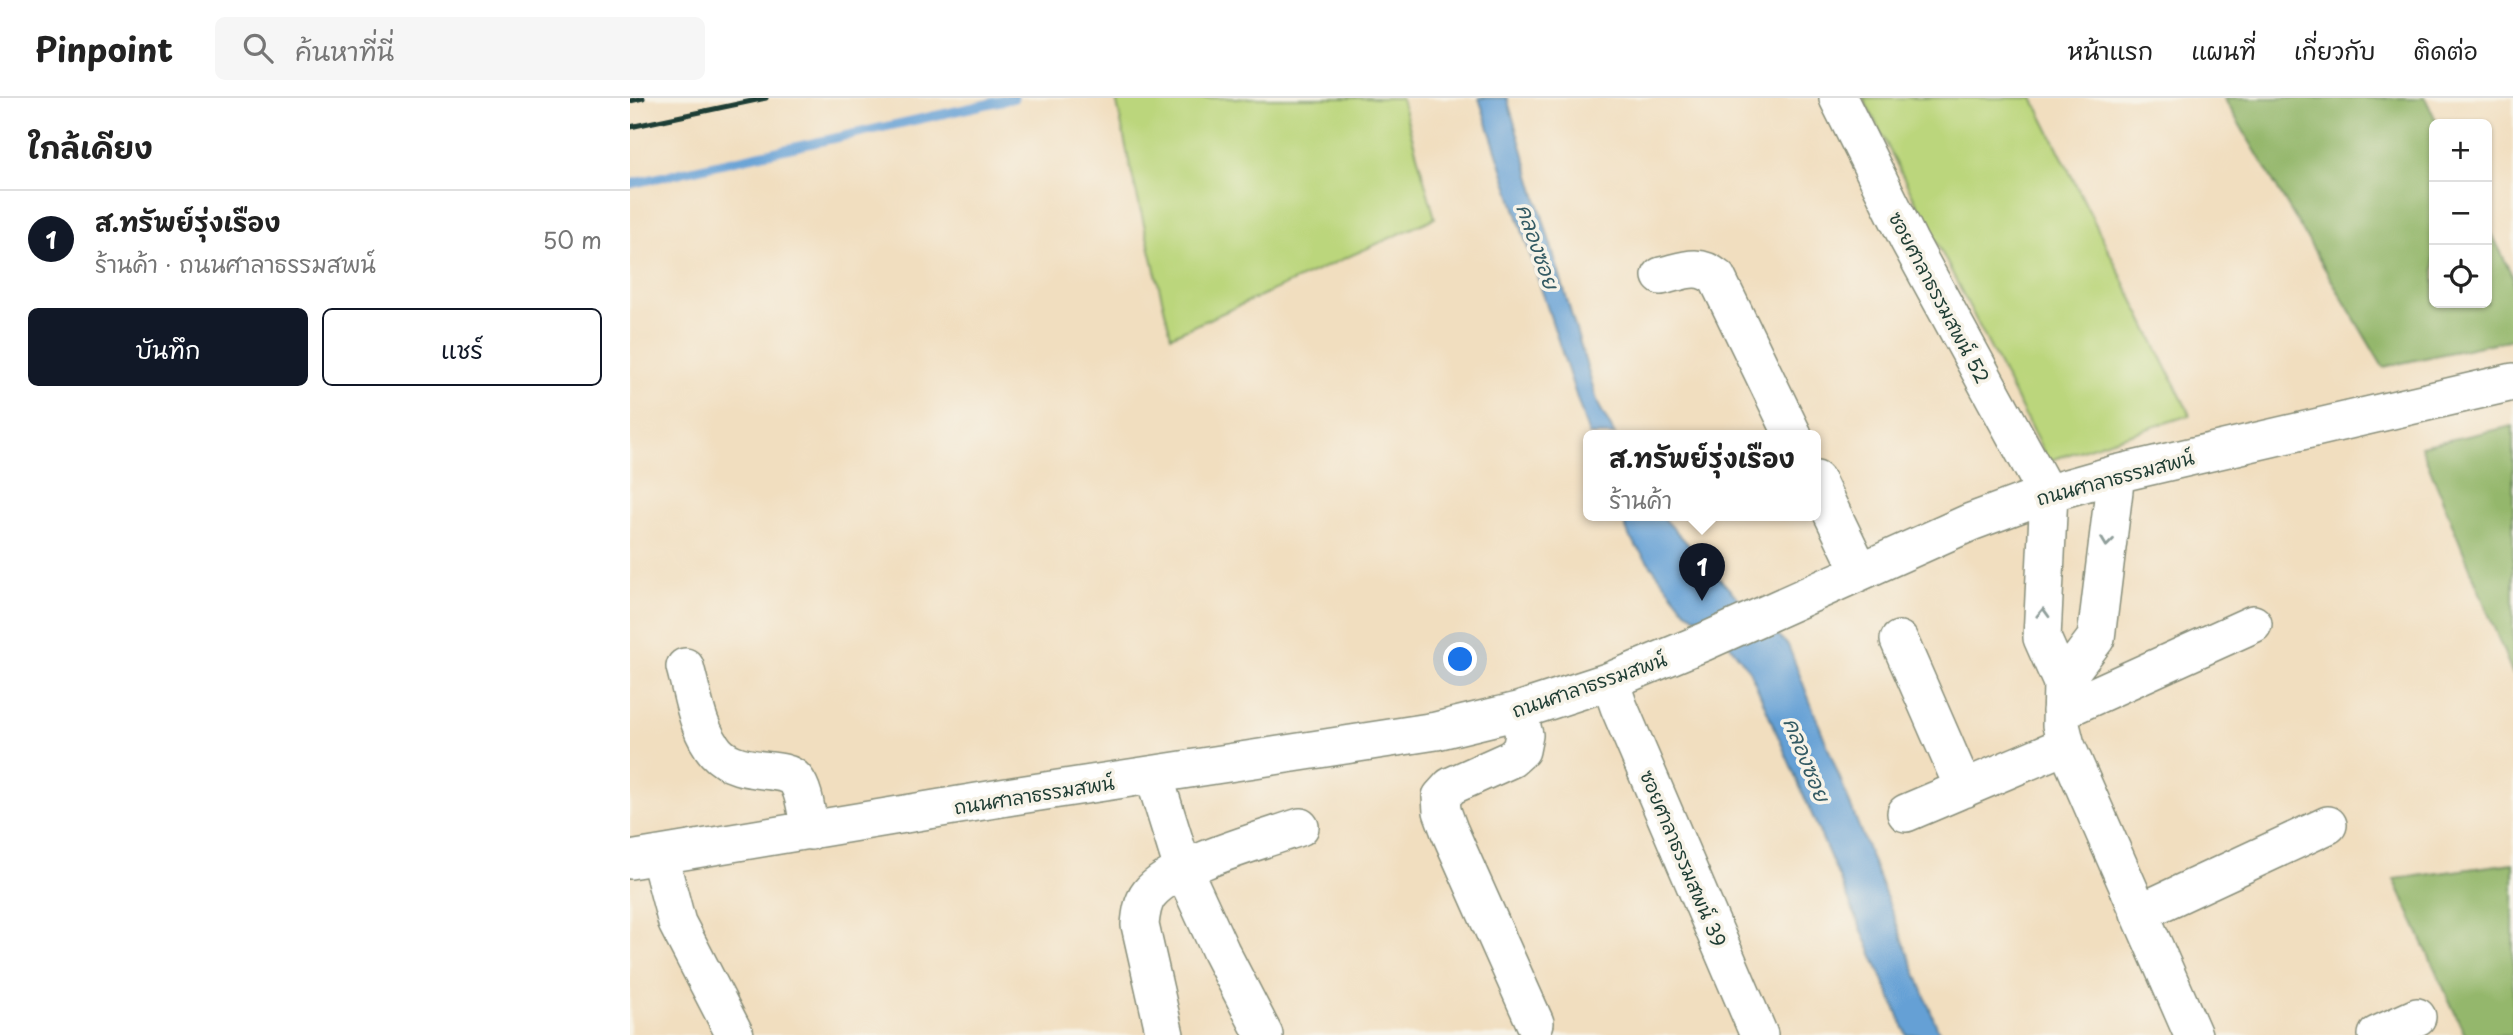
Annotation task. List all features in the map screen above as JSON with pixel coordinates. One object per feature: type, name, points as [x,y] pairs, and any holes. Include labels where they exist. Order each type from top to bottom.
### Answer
[{"type":"street","name":"ซอยศาลาธรรมสพน์ 52","points":[[1838,98],[1909,241],[2048,493]]},
{"type":"street","points":[[1661,276],[1693,268],[1706,270],[1717,278],[1791,430]]},
{"type":"street","name":"ถนนศาลาธรรมสพน์","points":[[645,858],[1013,796],[1436,731],[1518,711],[1610,681],[1704,642],[1971,522],[2048,493],[2116,474],[2513,382]]},
{"type":"street","points":[[2063,713],[2096,638],[2116,474]]},
{"type":"street","points":[[1821,491],[1860,571]]},
{"type":"street","points":[[2048,493],[2042,638],[2063,713],[2138,913],[2193,1035]]},
{"type":"street","points":[[1906,813],[1964,789],[2063,713],[2253,624]]},
{"type":"street","points":[[1899,640],[1964,789]]},
{"type":"street","points":[[684,667],[705,735],[717,754],[733,765],[761,771],[785,772],[795,779],[802,795],[810,831]]},
{"type":"street","name":"ซอยศาลาธรรมสพน์ 39","points":[[1610,681],[1759,1035]]},
{"type":"street","points":[[1518,711],[1524,734],[1521,750],[1511,759],[1451,786],[1441,797],[1442,811],[1449,830],[1535,1023]]},
{"type":"street","points":[[1154,776],[1183,869],[1221,952],[1264,1035]]},
{"type":"street","points":[[2138,913],[2328,825]]},
{"type":"street","points":[[1165,1035],[1140,925],[1142,907],[1149,894],[1183,869],[1300,827]]},
{"type":"street","points":[[645,858],[735,1035]]},
{"type":"street","points":[[2377,1035],[2417,1017]]},
{"type":"green space","points":[[1116,98],[1401,98],[1435,218],[1171,336]]},
{"type":"green space","points":[[1863,98],[2033,98],[2190,415],[2048,461]]},
{"type":"green space","points":[[2224,98],[2425,98],[2436,119],[2429,119],[2429,308],[2492,308],[2492,234],[2513,277],[2513,339],[2383,367]]},
{"type":"green space","points":[[2513,426],[2513,675],[2421,446]]},
{"type":"green space","points":[[2513,863],[2513,1035],[2465,1035],[2394,879]]},
{"type":"water","name":"คลองซอย","points":[[1479,98],[1507,98],[1598,404],[1612,430],[1587,430]]},
{"type":"water","name":"คลองซอย","points":[[1623,521],[1667,521],[1732,592],[1788,645],[1940,1035],[1907,1035],[1750,671],[1717,629],[1686,611],[1630,538]]},
{"type":"waterway","points":[[630,184],[1014,98]]},
{"type":"railway","points":[[630,101],[643,98]]},
{"type":"railway","points":[[630,127],[766,98]]},
{"type":"place","name":"ส.ทรัพย์รุ่งเรือง","points":[[1702,601]]}]
